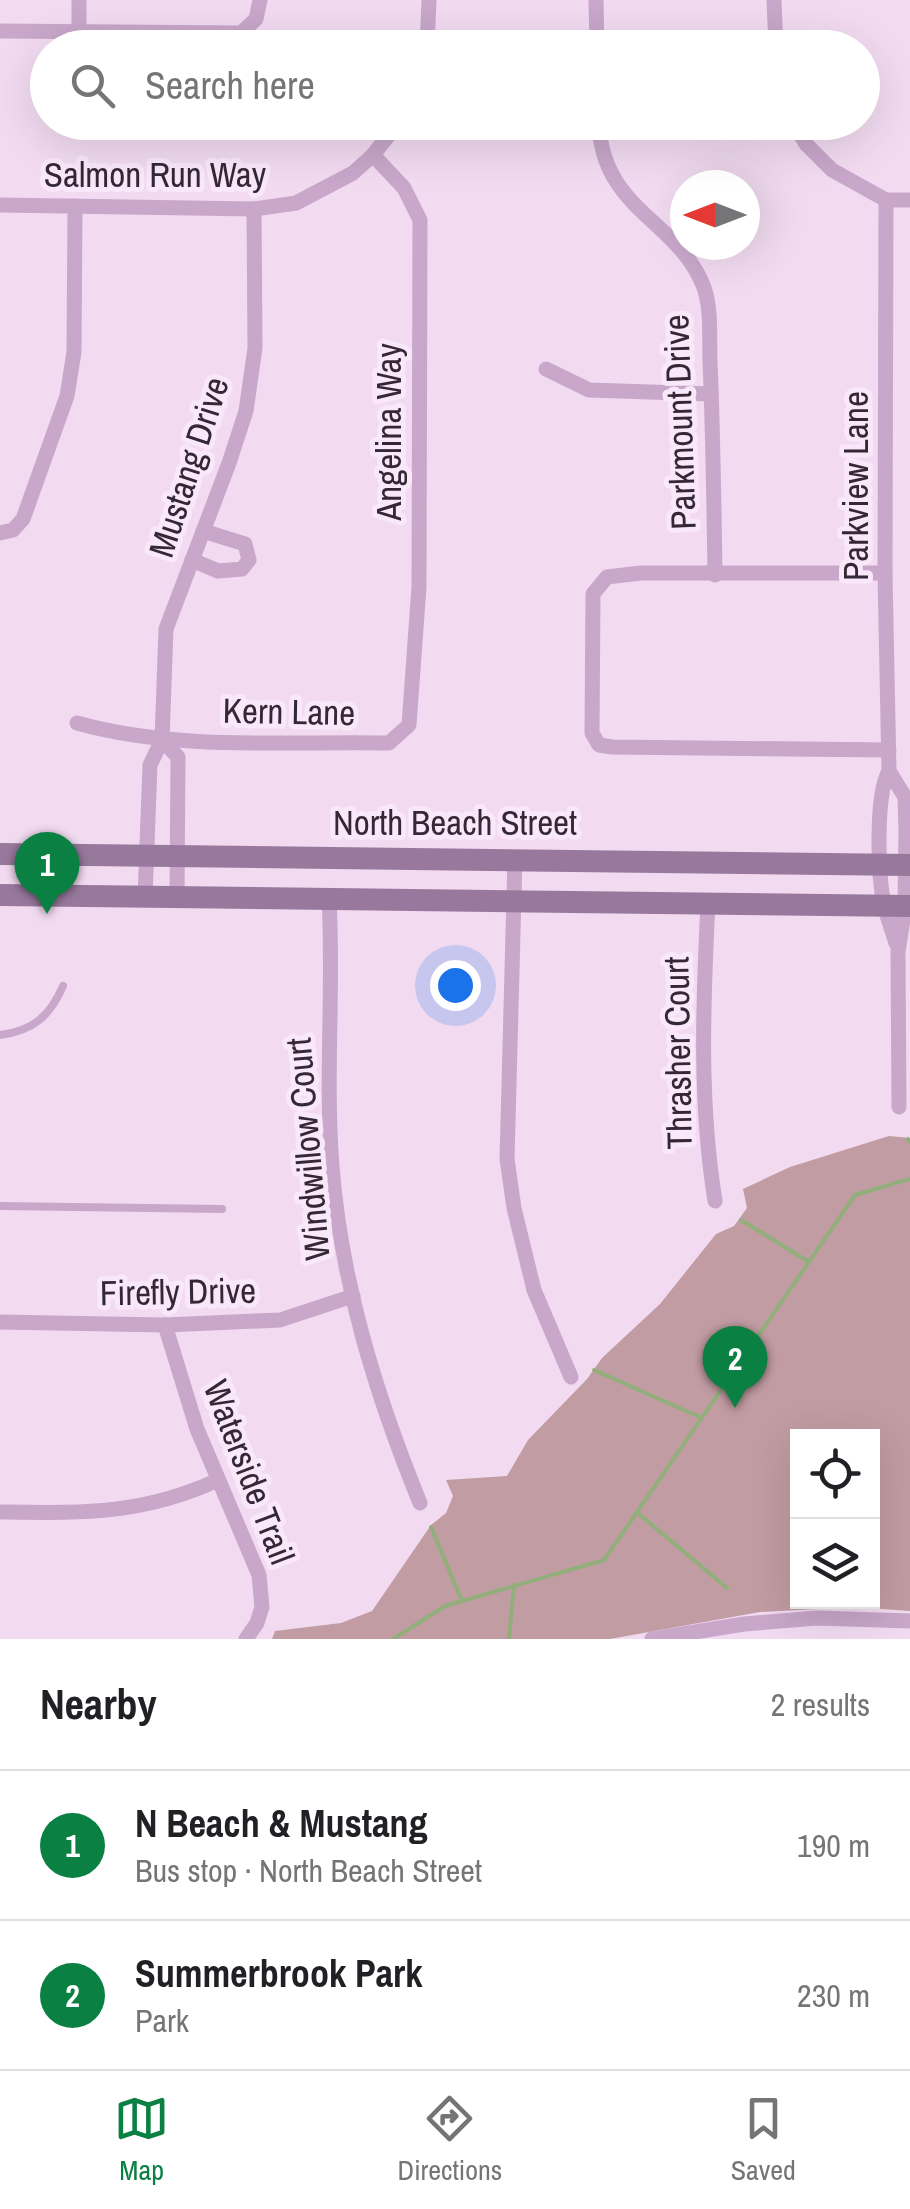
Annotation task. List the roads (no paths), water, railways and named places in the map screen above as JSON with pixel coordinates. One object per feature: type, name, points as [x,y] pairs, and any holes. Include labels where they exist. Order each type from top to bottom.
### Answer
[{"type":"main road","name":"North Beach Street","points":[[0,854],[908,865]]},
{"type":"main road","points":[[0,895],[900,906]]},
{"type":"street","points":[[78,0],[78,30]]},
{"type":"street","points":[[244,30],[256,19],[260,0]]},
{"type":"street","points":[[428,30],[429,0]]},
{"type":"street","points":[[596,0],[597,30]]},
{"type":"street","points":[[774,0],[775,30]]},
{"type":"street","points":[[0,31],[30,31]]},
{"type":"street","name":"Salmon Run Way","points":[[0,205],[254,209],[296,203],[353,173],[385,140]]},
{"type":"street","name":"Parkmount Drive","points":[[602,140],[614,181],[639,212],[683,253],[704,286],[712,394],[715,575]]},
{"type":"street","points":[[804,140],[832,170],[886,200],[910,200]]},
{"type":"street","name":"Angelina Way","points":[[373,155],[404,188],[420,220],[418,587],[409,725]]},
{"type":"street","name":"Parkview Lane","points":[[886,200],[888,750],[889,771],[905,797],[908,865],[900,906]]},
{"type":"street","points":[[0,532],[13,530],[23,520],[67,396],[74,352],[75,206]]},
{"type":"street","name":"Mustang Drive","points":[[146,898],[150,766],[162,740],[166,628],[229,464],[248,395],[255,348],[254,209]]},
{"type":"street","points":[[546,368],[578,385],[610,393],[712,394]]},
{"type":"street","points":[[192,560],[218,571],[242,569],[249,560],[244,544],[203,531]]},
{"type":"street","points":[[885,573],[607,577],[593,594],[592,733],[599,745],[888,750]]},
{"type":"street","name":"Kern Lane","points":[[77,724],[118,735],[162,740],[390,743],[409,725]]},
{"type":"street","name":"Mustang Drive","points":[[162,740],[178,758],[176,898]]},
{"type":"street","name":"Parkview Lane","points":[[889,771],[882,783],[881,864],[900,906]]},
{"type":"street","points":[[515,858],[507,1159],[514,1208],[534,1290],[571,1377]]},
{"type":"street","name":"Windwillow Court","points":[[329,900],[332,1166],[353,1296],[385,1415],[420,1502]]},
{"type":"street","name":"Thrasher Court","points":[[708,904],[702,1028],[703,1112],[715,1201]]},
{"type":"street","points":[[899,1107],[900,906]]},
{"type":"street","name":"Firefly Drive","points":[[0,1322],[165,1324],[280,1320],[353,1296]]},
{"type":"street","name":"Waterside Trail","points":[[165,1324],[197,1429],[259,1575],[262,1607],[257,1624],[246,1639]]},
{"type":"street","points":[[0,1512],[126,1510],[180,1498],[218,1480]]},
{"type":"street","points":[[652,1639],[744,1632],[817,1618],[910,1622]]},
{"type":"lane","points":[[0,1035],[20,1032],[39,1022],[54,1006],[63,986]]},
{"type":"lane","points":[[0,1206],[222,1210]]},
{"type":"waterway","points":[[393,1639],[445,1606],[604,1560],[855,1195],[910,1179]]},
{"type":"waterway","points":[[741,1220],[809,1262]]},
{"type":"waterway","points":[[594,1370],[702,1418]]},
{"type":"waterway","points":[[639,1514],[727,1588]]},
{"type":"waterway","points":[[431,1527],[462,1601]]},
{"type":"waterway","points":[[509,1639],[514,1585]]},
{"type":"place","name":"N Beach & Mustang","points":[[47,914]]},
{"type":"place","name":"Summerbrook Park","points":[[735,1408]]}]
